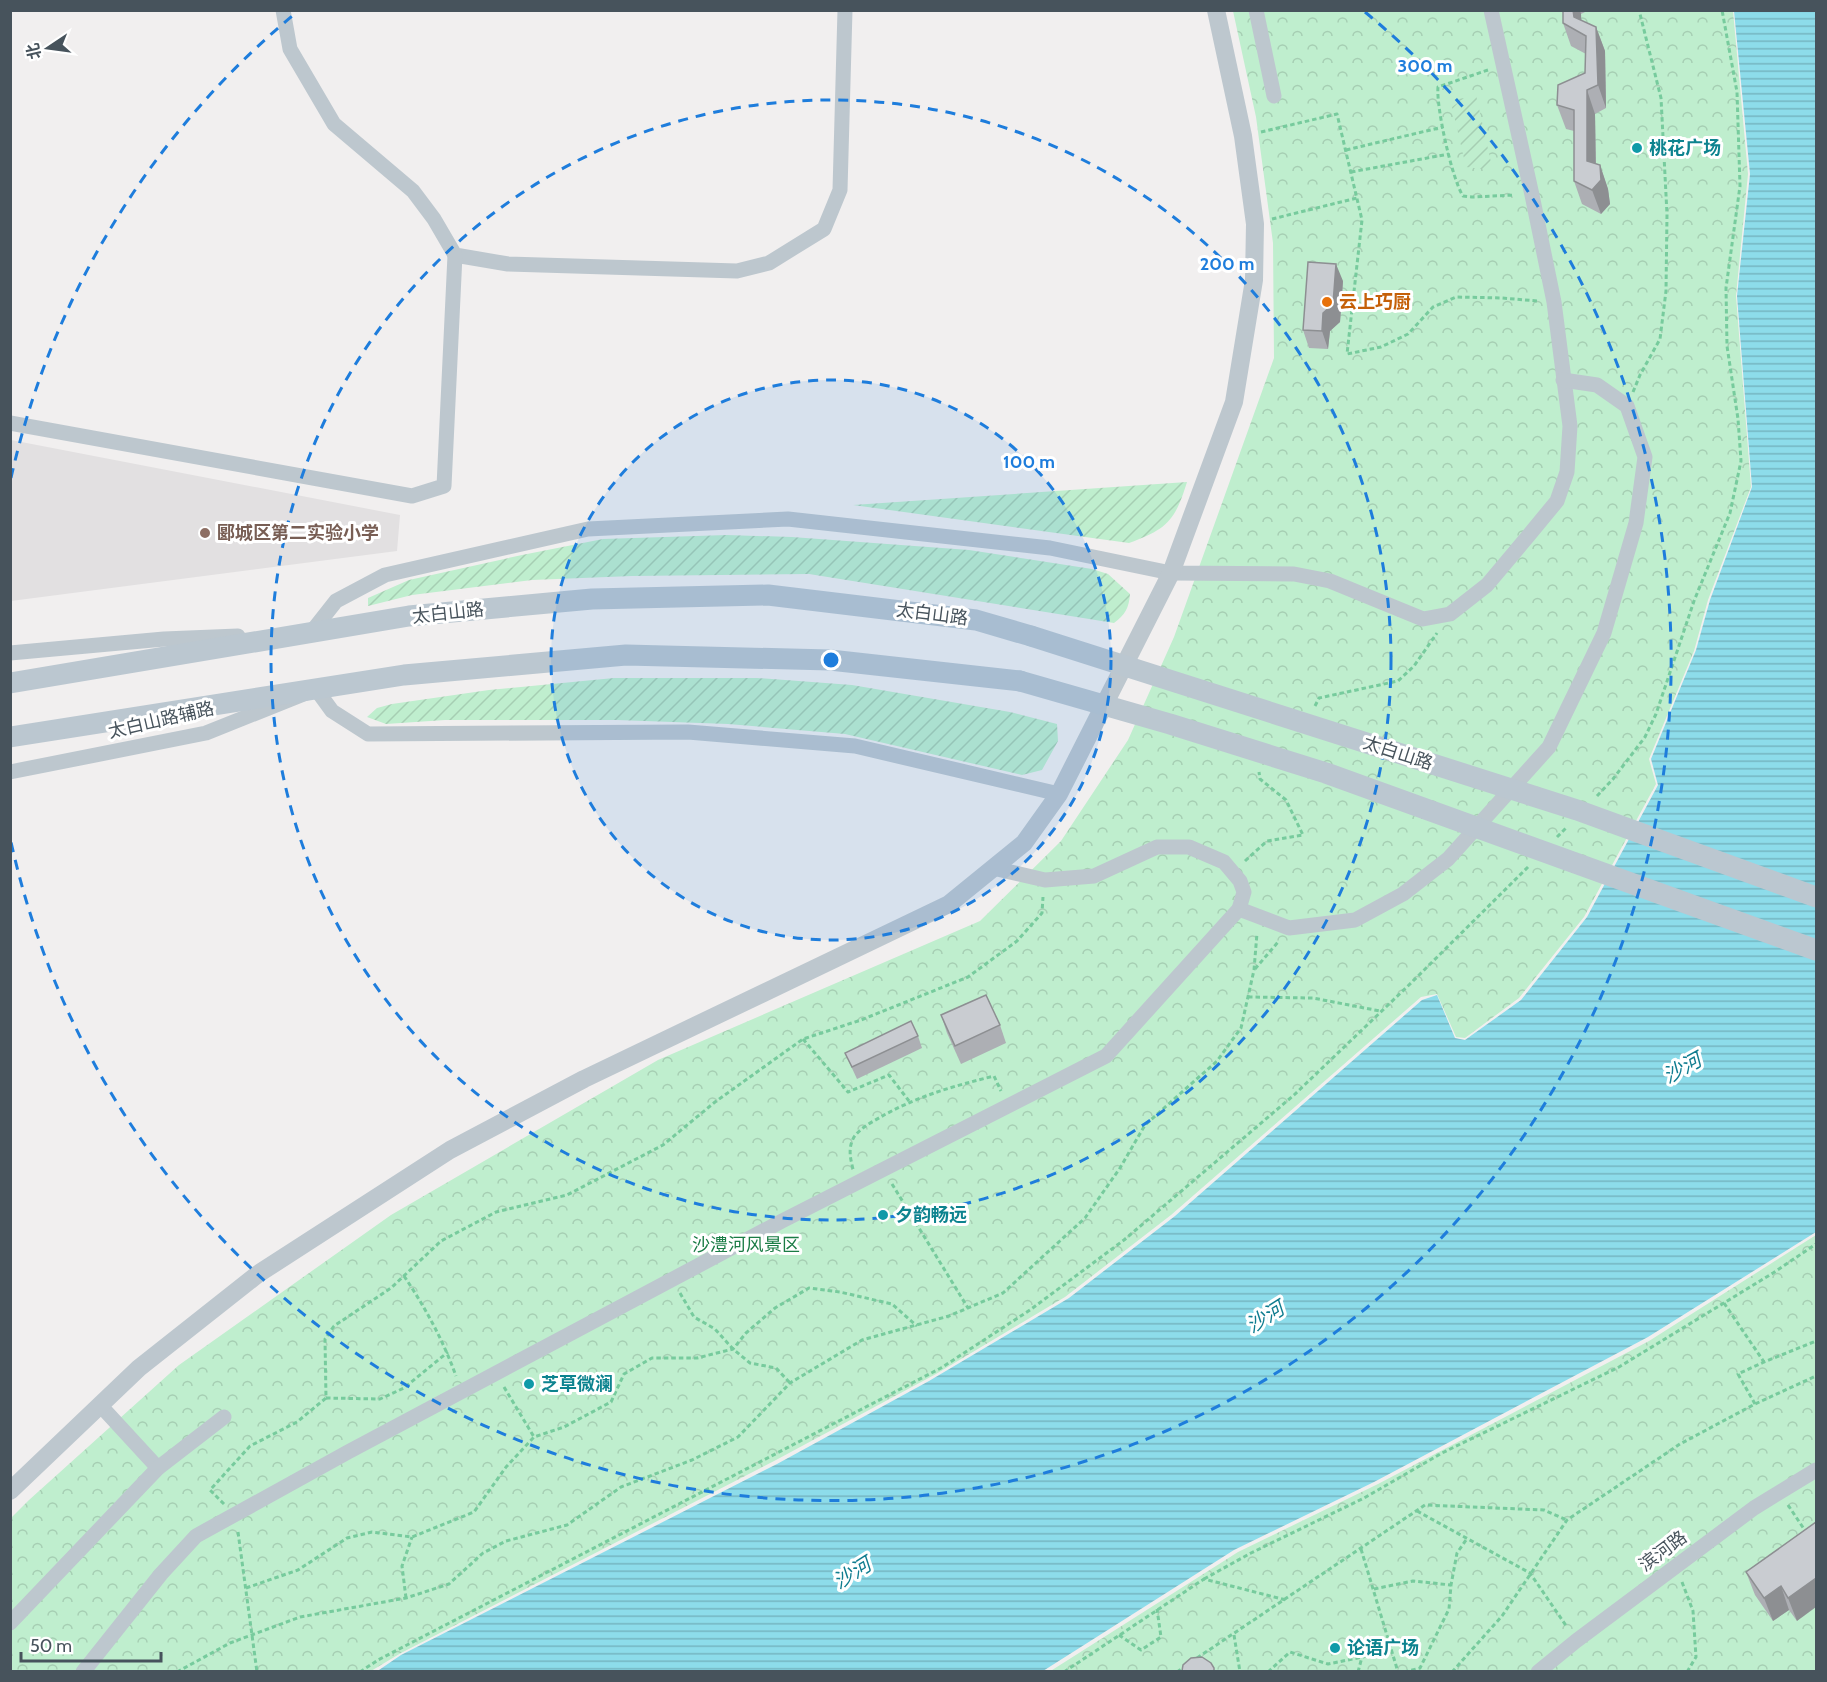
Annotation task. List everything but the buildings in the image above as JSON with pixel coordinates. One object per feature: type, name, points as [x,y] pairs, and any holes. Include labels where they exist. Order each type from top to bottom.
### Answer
[{"type":"main road","name":"太白山路","points":[[10,683],[409,616],[592,599],[768,595],[976,620],[1577,810],[1816,897]]},
{"type":"main road","points":[[10,737],[404,675],[626,655],[830,660],[1020,681],[1170,724],[1326,773],[1816,950]]},
{"type":"street","points":[[10,423],[412,496],[444,486],[455,255],[434,219],[413,191],[334,124],[290,49],[284,10]]},
{"type":"street","points":[[455,255],[508,264],[737,271],[769,264],[824,229],[840,190],[844,10]]},
{"type":"street","points":[[10,1491],[139,1368],[258,1274],[450,1150],[584,1079],[949,904],[1024,843],[1059,794],[1171,573],[1234,402],[1254,280],[1255,224],[1243,136],[1216,10]]},
{"type":"street","points":[[1256,10],[1274,96]]},
{"type":"street","points":[[10,652],[164,639],[310,633],[336,601],[385,575],[588,529],[788,519],[1050,548],[1171,573],[1294,574],[1330,581],[1423,619],[1450,614],[1487,585],[1557,501],[1568,472],[1570,426],[1554,302],[1491,10]]},
{"type":"street","points":[[1239,909],[1289,927],[1355,920],[1403,894],[1448,859],[1550,747],[1604,633],[1636,523],[1645,457],[1627,406],[1597,385],[1563,380]]},
{"type":"street","points":[[316,689],[332,711],[368,734],[688,732],[855,746],[1059,794]]},
{"type":"street","name":"太白山路辅路","points":[[10,772],[206,733],[316,689]]},
{"type":"street","points":[[83,1671],[161,1574],[196,1536],[461,1391],[1106,1056],[1239,909],[1244,892],[1240,881],[1224,862],[1189,848],[1157,847],[1094,876],[1045,880],[993,868]]},
{"type":"street","points":[[100,1405],[158,1468]]},
{"type":"street","points":[[10,1623],[158,1468],[224,1417]]},
{"type":"street","name":"滨河路","points":[[1538,1671],[1778,1492],[1816,1470]]},
{"type":"path","points":[[1627,406],[1640,375],[1660,339],[1666,291],[1667,214],[1661,98],[1639,10]]},
{"type":"path","points":[[1597,796],[1613,780],[1645,737],[1656,714],[1694,601],[1730,513],[1741,461],[1738,420],[1727,346],[1726,300],[1740,186],[1737,92],[1722,10]]},
{"type":"path","points":[[1504,65],[1438,87],[1437,99],[1443,127],[1457,187],[1463,196],[1532,195]]},
{"type":"path","points":[[1243,136],[1337,114],[1362,220],[1347,354],[1381,347],[1408,334],[1433,307],[1456,297],[1554,302]]},
{"type":"path","points":[[1346,150],[1443,127]]},
{"type":"path","points":[[1351,172],[1449,154]]},
{"type":"path","points":[[1255,224],[1357,198]]},
{"type":"path","points":[[1306,723],[1319,698],[1398,681],[1414,666],[1450,614]]},
{"type":"path","points":[[1233,873],[1267,841],[1303,835],[1286,800],[1260,779],[1259,752]]},
{"type":"path","points":[[1550,844],[1574,820]]},
{"type":"path","points":[[360,1671],[941,1368],[1030,1310],[1124,1240],[1294,1095],[1534,861]]},
{"type":"path","points":[[326,1398],[325,1339],[334,1326],[391,1288],[441,1240],[496,1212],[567,1195],[663,1144],[715,1102],[803,1039],[861,1020],[968,977],[1017,941],[1042,913],[1045,880]]},
{"type":"path","points":[[177,1671],[230,1643],[300,1617],[406,1598],[449,1584],[483,1553],[506,1541],[567,1525],[621,1488],[692,1460],[738,1437],[790,1383],[862,1340],[949,1316],[1003,1293],[1085,1218],[1120,1168],[1145,1125],[1217,1061],[1241,1028],[1254,970],[1258,916]]},
{"type":"path","points":[[1254,970],[1289,927]]},
{"type":"path","points":[[1248,997],[1313,998],[1381,1012]]},
{"type":"path","points":[[803,1039],[848,1092],[889,1075],[909,1101]]},
{"type":"path","points":[[856,1184],[849,1152],[854,1137],[867,1124],[909,1101],[994,1076],[1007,1106]]},
{"type":"path","points":[[883,1170],[968,1308]]},
{"type":"path","points":[[1064,1671],[1204,1580],[1251,1553],[1364,1498],[1442,1454],[1619,1367],[1773,1273],[1816,1244]]},
{"type":"path","points":[[404,1276],[448,1352],[461,1391]]},
{"type":"path","points":[[672,1280],[694,1317],[715,1329],[750,1364],[776,1368],[790,1383]]},
{"type":"path","points":[[246,1588],[298,1570],[347,1538],[372,1532],[412,1537],[474,1512],[506,1467],[534,1437],[564,1427],[611,1402],[624,1374],[652,1358],[697,1358],[733,1349],[746,1333],[775,1308],[809,1288],[840,1292],[892,1304],[917,1326]]},
{"type":"path","points":[[1724,1303],[1764,1362]]},
{"type":"path","points":[[1755,1404],[1738,1374],[1816,1341]]},
{"type":"path","points":[[257,1671],[236,1515],[210,1490],[250,1446],[297,1422],[326,1398],[380,1399],[404,1388],[448,1352]]},
{"type":"path","points":[[496,1373],[534,1437]]},
{"type":"path","points":[[1452,1671],[1502,1616],[1567,1520],[1680,1444],[1755,1404],[1816,1376]]},
{"type":"path","points":[[1778,1492],[1810,1537]]},
{"type":"path","points":[[1196,1659],[1425,1505],[1544,1510],[1567,1520]]},
{"type":"path","points":[[1416,1511],[1530,1573],[1576,1641]]},
{"type":"path","points":[[406,1598],[402,1566],[412,1537]]},
{"type":"path","points":[[1404,1671],[1420,1668],[1449,1609],[1457,1553],[1466,1540]]},
{"type":"path","points":[[1361,1549],[1398,1671]]},
{"type":"path","points":[[1676,1566],[1693,1611],[1696,1657],[1687,1671]]},
{"type":"path","points":[[1204,1580],[1286,1599]]},
{"type":"path","points":[[1374,1589],[1413,1581],[1451,1585]]},
{"type":"path","points":[[1119,1635],[1141,1650],[1161,1637],[1157,1610]]},
{"type":"path","points":[[1234,1634],[1240,1671]]},
{"type":"path","points":[[1268,1671],[1290,1652],[1328,1664],[1392,1651]]},
{"type":"path","points":[[1358,1671],[1362,1657]]},
{"type":"path","points":[[1177,1671],[1186,1665]]},
{"type":"shaded area","name":"郾城区第二实验小学","points":[[11,440],[400,515],[397,551],[11,601]]},
{"type":"green space","name":"沙澧河风景区","points":[[1233,11],[1733,11],[1748,174],[1736,296],[1751,487],[1708,600],[1694,651],[1649,759],[1656,784],[1584,917],[1519,998],[1465,1038],[1456,1037],[1437,994],[1421,997],[1171,1215],[1065,1297],[936,1374],[776,1460],[401,1653],[371,1671],[11,1671],[10,1519],[179,1365],[391,1215],[658,1060],[980,921],[1061,841],[1128,740],[1174,637],[1274,358],[1273,243],[1256,117]]},
{"type":"green space","points":[[1471,93],[1476,95],[1492,167],[1490,170],[1466,167],[1452,107]]},
{"type":"green space","points":[[1187,482],[1178,506],[1168,522],[1152,533],[1129,543],[853,505]]},
{"type":"green space","points":[[727,535],[792,537],[969,550],[1092,569],[1108,574],[1130,594],[1126,611],[1114,623],[809,574],[632,576],[532,580],[412,595],[368,606],[368,598],[409,580],[522,555],[603,539]]},
{"type":"green space","points":[[614,678],[757,678],[852,685],[1010,712],[1057,724],[1058,741],[1042,770],[1022,775],[845,734],[728,724],[617,720],[445,720],[386,724],[367,717],[377,708],[392,704],[489,690]]},
{"type":"green space","points":[[1816,1235],[1816,1671],[1049,1672],[1238,1552],[1378,1484],[1649,1341]]},
{"type":"water","name":"沙河","points":[[1734,11],[1816,11],[1816,1232],[1648,1337],[1374,1482],[1234,1550],[1043,1671],[376,1672],[401,1655],[777,1464],[929,1381],[1069,1298],[1175,1216],[1422,1000],[1437,995],[1455,1038],[1465,1040],[1521,1000],[1587,917],[1658,785],[1651,759],[1696,650],[1710,600],[1752,487],[1737,296],[1750,174]]},
{"type":"place","name":"桃花广场","points":[[1637,148]]},
{"type":"place","name":"云上巧厨","points":[[1327,302]]},
{"type":"place","name":"郾城区第二实验小学","points":[[205,533]]},
{"type":"place","name":"夕韵畅远","points":[[883,1215]]},
{"type":"place","name":"芝草微澜","points":[[529,1384]]},
{"type":"place","name":"论语广场","points":[[1335,1648]]}]
